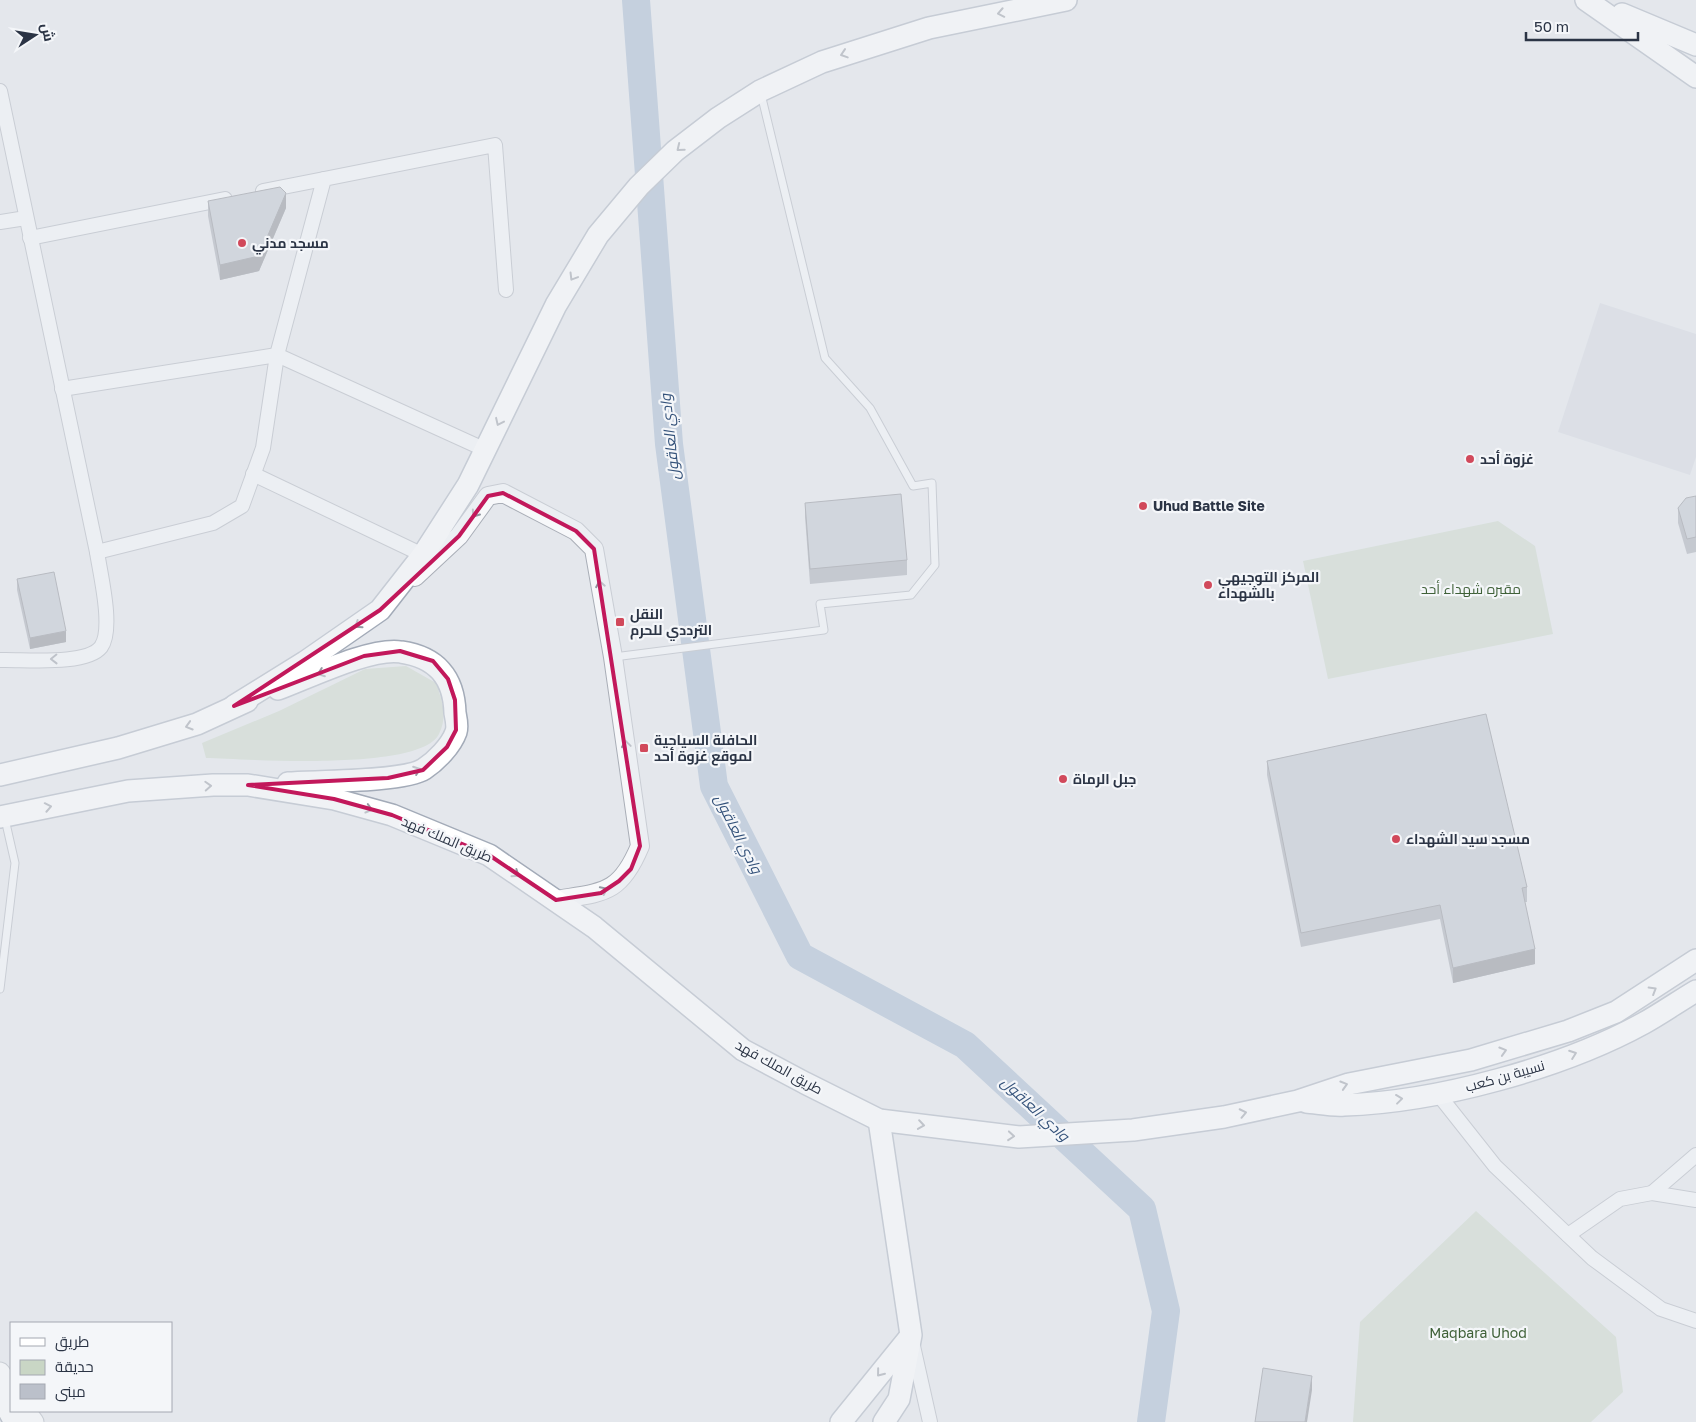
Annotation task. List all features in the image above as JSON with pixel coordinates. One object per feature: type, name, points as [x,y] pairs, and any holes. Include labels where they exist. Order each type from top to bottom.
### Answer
[{"type":"highway","points":[[0,1390],[10,1408]]},
{"type":"main road","points":[[0,775],[118,748],[198,724],[234,706],[305,662],[380,610],[423,555],[468,485],[556,305],[598,235],[645,180],[675,151],[718,118],[760,91],[822,62],[929,28],[1066,0]]},
{"type":"main road","points":[[1587,0],[1696,45]]},
{"type":"main road","points":[[1587,0],[1696,78]]},
{"type":"main road","points":[[234,706],[364,656],[400,651],[432,661],[448,679],[455,700],[456,730],[447,747],[422,770],[388,778],[248,786]]},
{"type":"main road","name":"طريق الملك فهد","points":[[2,816],[128,791],[248,786],[334,799],[392,815],[490,855],[594,927],[743,1050],[879,1120],[1019,1137],[1133,1130],[1195,1121],[1298,1101]]},
{"type":"main road","points":[[1298,1101],[1349,1084],[1471,1060],[1568,1031],[1616,1012],[1661,985],[1696,960]]},
{"type":"main road","name":"نسيبة بن كعب","points":[[1298,1101],[1343,1105],[1438,1094],[1500,1079],[1590,1048],[1643,1023],[1696,991]]},
{"type":"main road","points":[[879,1120],[911,1335],[900,1399],[884,1422]]},
{"type":"main road","points":[[841,1422],[911,1335]]},
{"type":"main road","points":[[0,1372],[10,1387]]},
{"type":"street","points":[[0,91],[97,552],[106,616],[105,630],[100,647],[92,653],[71,659],[0,660]]},
{"type":"street","points":[[30,238],[495,145],[506,290]]},
{"type":"street","points":[[97,552],[214,523],[242,506],[263,448],[277,355],[324,179]]},
{"type":"street","points":[[0,222],[26,218]]},
{"type":"street","points":[[62,389],[277,355],[486,450]]},
{"type":"street","points":[[253,474],[423,555]]},
{"type":"street","points":[[380,610],[459,536],[488,496],[503,493],[576,531],[594,550],[613,657],[640,846],[631,869],[619,881],[601,893],[556,900]]},
{"type":"street","points":[[1438,1094],[1496,1166],[1592,1258],[1661,1309],[1696,1321]]},
{"type":"street","points":[[1652,1193],[1696,1155]]},
{"type":"street","points":[[1568,1236],[1620,1199],[1652,1193],[1696,1200]]},
{"type":"street","points":[[911,1335],[930,1422]]},
{"type":"lane","points":[[613,657],[824,630],[820,604],[911,594],[935,564],[932,483],[913,486],[870,408],[825,358],[760,91]]},
{"type":"lane","points":[[0,989],[15,863],[2,816]]},
{"type":"highlighted area","points":[[503,493],[576,531],[594,549],[640,846],[631,869],[619,881],[601,893],[556,900],[489,855],[392,815],[334,799],[248,785],[388,778],[423,770],[447,747],[456,730],[455,700],[448,679],[433,661],[400,651],[364,656],[234,706],[380,610],[459,536],[488,496]]},
{"type":"shaded area","points":[[1600,303],[1696,334],[1696,457],[1690,475],[1558,432]]},
{"type":"green space","name":"مقبره شهداء أحد","points":[[1498,521],[1535,546],[1553,634],[1328,679],[1303,561]]},
{"type":"green space","points":[[406,666],[436,683],[442,702],[444,715],[442,727],[439,734],[425,746],[400,754],[368,759],[293,761],[206,758],[202,743],[279,711],[365,669]]},
{"type":"green space","name":"Maqbara Uhod","points":[[1476,1211],[1616,1337],[1623,1392],[1591,1422],[1353,1422],[1360,1322]]},
{"type":"building","name":"مسجد مدني","points":[[280,187],[286,193],[259,256],[220,265],[208,201]]},
{"type":"building","points":[[901,494],[907,560],[810,569],[805,503]]},
{"type":"building","points":[[1696,496],[1696,537],[1687,539],[1678,508],[1686,498]]},
{"type":"building","points":[[54,572],[66,631],[30,638],[17,579]]},
{"type":"building","name":"مسجد سيد الشهداء","points":[[1486,714],[1527,887],[1522,888],[1535,949],[1453,968],[1440,905],[1301,933],[1267,761]]},
{"type":"building","points":[[1263,1368],[1312,1376],[1305,1422],[1255,1422]]},
{"type":"waterway","name":"وادي العاقول","points":[[636,0],[669,444],[714,786],[800,956],[965,1045],[1142,1209],[1166,1311],[1151,1422]]},
{"type":"place","name":"مسجد مدني","points":[[242,243]]},
{"type":"place","name":"غزوة أحد","points":[[1470,459]]},
{"type":"place","name":"Uhud Battle Site","points":[[1143,506]]},
{"type":"place","name":"المركز التوجيهي بالشهداء","points":[[1208,585]]},
{"type":"place","name":"النقل الترددي للحرم","points":[[620,622]]},
{"type":"place","name":"الحافلة السياحية لموقع غزوة أحد","points":[[644,748]]},
{"type":"place","name":"جبل الرماة","points":[[1063,779]]},
{"type":"place","name":"مسجد سيد الشهداء","points":[[1396,839]]}]
